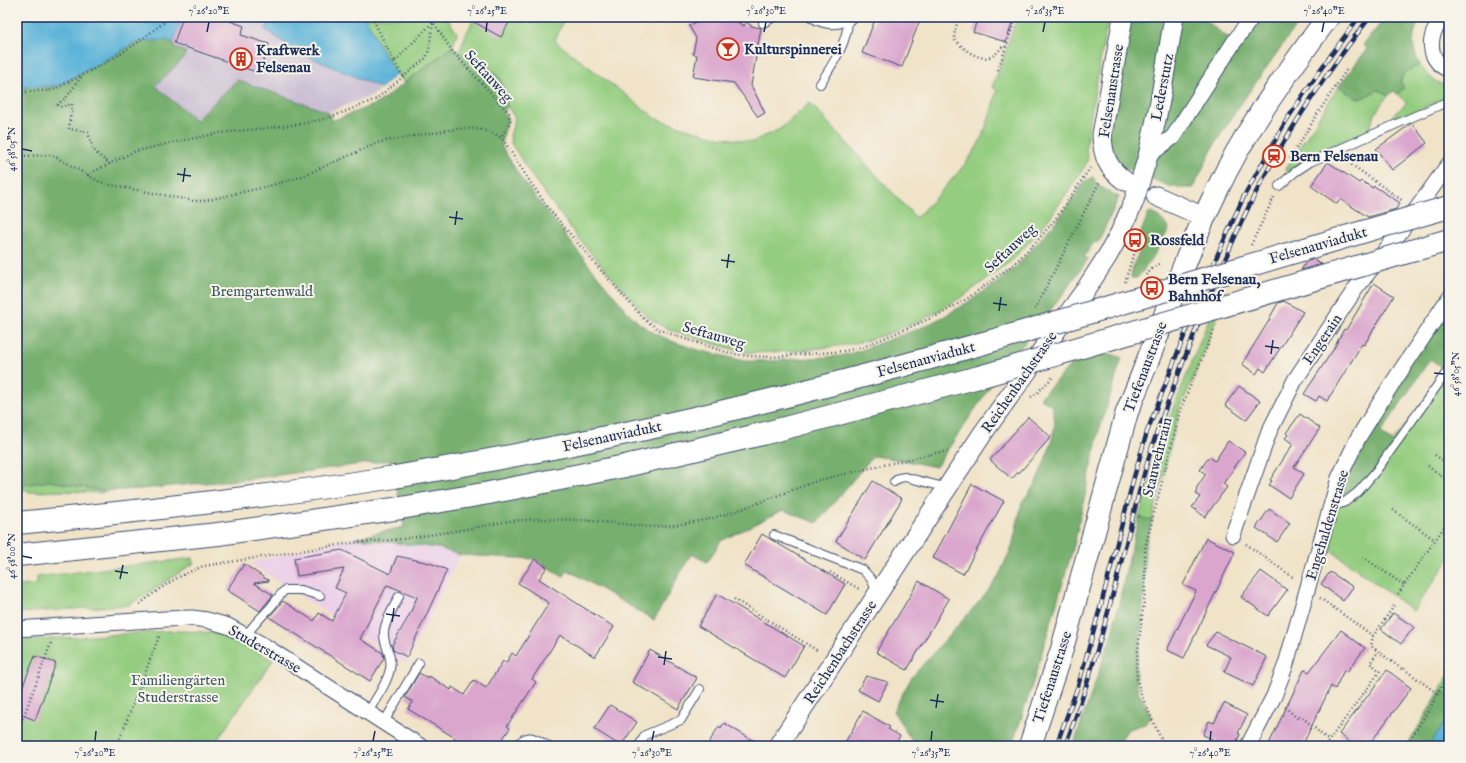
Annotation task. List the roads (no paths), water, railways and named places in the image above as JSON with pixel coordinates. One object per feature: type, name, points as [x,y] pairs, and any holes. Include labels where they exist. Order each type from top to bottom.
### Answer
[{"type":"main road","name":"Tiefenaustrasse","points":[[1030,746],[1064,642],[1127,412],[1181,272],[1220,183],[1245,138],[1276,90],[1328,17]]},
{"type":"main road","name":"Felsenauviadukt","points":[[17,523],[163,508],[302,491],[483,462],[588,441],[754,404],[879,372],[1062,321],[1449,207]]},
{"type":"main road","name":"Felsenauviadukt","points":[[17,555],[225,533],[400,508],[625,466],[778,430],[994,373],[1449,240]]},
{"type":"street","name":"Felsenaustrasse","points":[[1123,17],[1102,134],[1102,147],[1105,159],[1116,174],[1124,180]]},
{"type":"street","name":"Lederstutz","points":[[1148,156],[1160,101],[1174,17]]},
{"type":"street","points":[[1148,156],[1172,137],[1252,17]]},
{"type":"street","points":[[1446,17],[1437,26],[1431,45],[1432,51],[1438,62],[1449,70]]},
{"type":"street","name":"Reichenbachstrasse","points":[[778,746],[983,433],[1098,270],[1120,233],[1134,200],[1148,156]]},
{"type":"street","name":"Engerain","points":[[1233,535],[1269,432],[1295,380],[1356,288],[1400,232],[1449,164]]},
{"type":"street","points":[[1156,196],[1204,218]]},
{"type":"street","name":"Engehaldenstrasse","points":[[1248,746],[1274,696],[1286,664],[1339,478],[1358,438],[1449,298]]},
{"type":"street","name":"Studerstrasse","points":[[17,630],[192,618],[207,620],[228,626],[246,635],[420,746]]},
{"type":"lane","points":[[763,23],[774,17]]},
{"type":"lane","points":[[811,17],[829,25],[842,24],[852,19]]},
{"type":"lane","points":[[820,84],[834,64],[847,36],[852,19]]},
{"type":"lane","points":[[1279,186],[1306,164],[1449,101]]},
{"type":"lane","points":[[1332,502],[1340,504],[1358,492],[1376,471],[1449,369]]},
{"type":"lane","points":[[894,482],[899,478],[905,477],[940,486],[946,490]]},
{"type":"lane","points":[[774,535],[863,570],[871,579],[878,594]]},
{"type":"lane","points":[[246,635],[255,622],[268,610],[279,595],[285,590],[301,590],[320,596]]},
{"type":"lane","points":[[368,712],[391,668],[391,658],[385,643],[384,634],[386,625],[399,596]]},
{"type":"lane","points":[[384,722],[419,663]]},
{"type":"lane","points":[[639,746],[645,735],[682,720],[700,689]]},
{"type":"lane","points":[[517,746],[525,738],[532,738],[548,746]]},
{"type":"water","points":[[17,17],[183,17],[174,43],[165,40],[137,42],[57,86],[17,87]]},
{"type":"water","points":[[274,17],[365,17],[387,60],[397,74],[381,88],[289,48],[289,46],[265,29]]},
{"type":"water","points":[[1449,716],[1449,746],[1429,746]]},
{"type":"railway","points":[[1056,746],[1078,686],[1147,432],[1217,256],[1244,196],[1286,121],[1320,70],[1359,17]]},
{"type":"railway","points":[[1065,746],[1083,697],[1098,647],[1151,449],[1166,406],[1225,258],[1253,198],[1279,151],[1322,82],[1370,17]]},
{"type":"place","name":"Kulturspinnerei","points":[[728,49]]},
{"type":"place","name":"Kraftwerk Felsenau","points":[[241,59]]},
{"type":"place","name":"Bern Felsenau","points":[[1274,156]]},
{"type":"place","name":"Rossfeld","points":[[1135,240]]},
{"type":"place","name":"Bern Felsenau, Bahnhof","points":[[1152,288]]},
{"type":"park label","name":"Bremgartenwald","points":[[262,291]]},
{"type":"park label","name":"Familiengärten Studerstrasse","points":[[178,688]]}]
